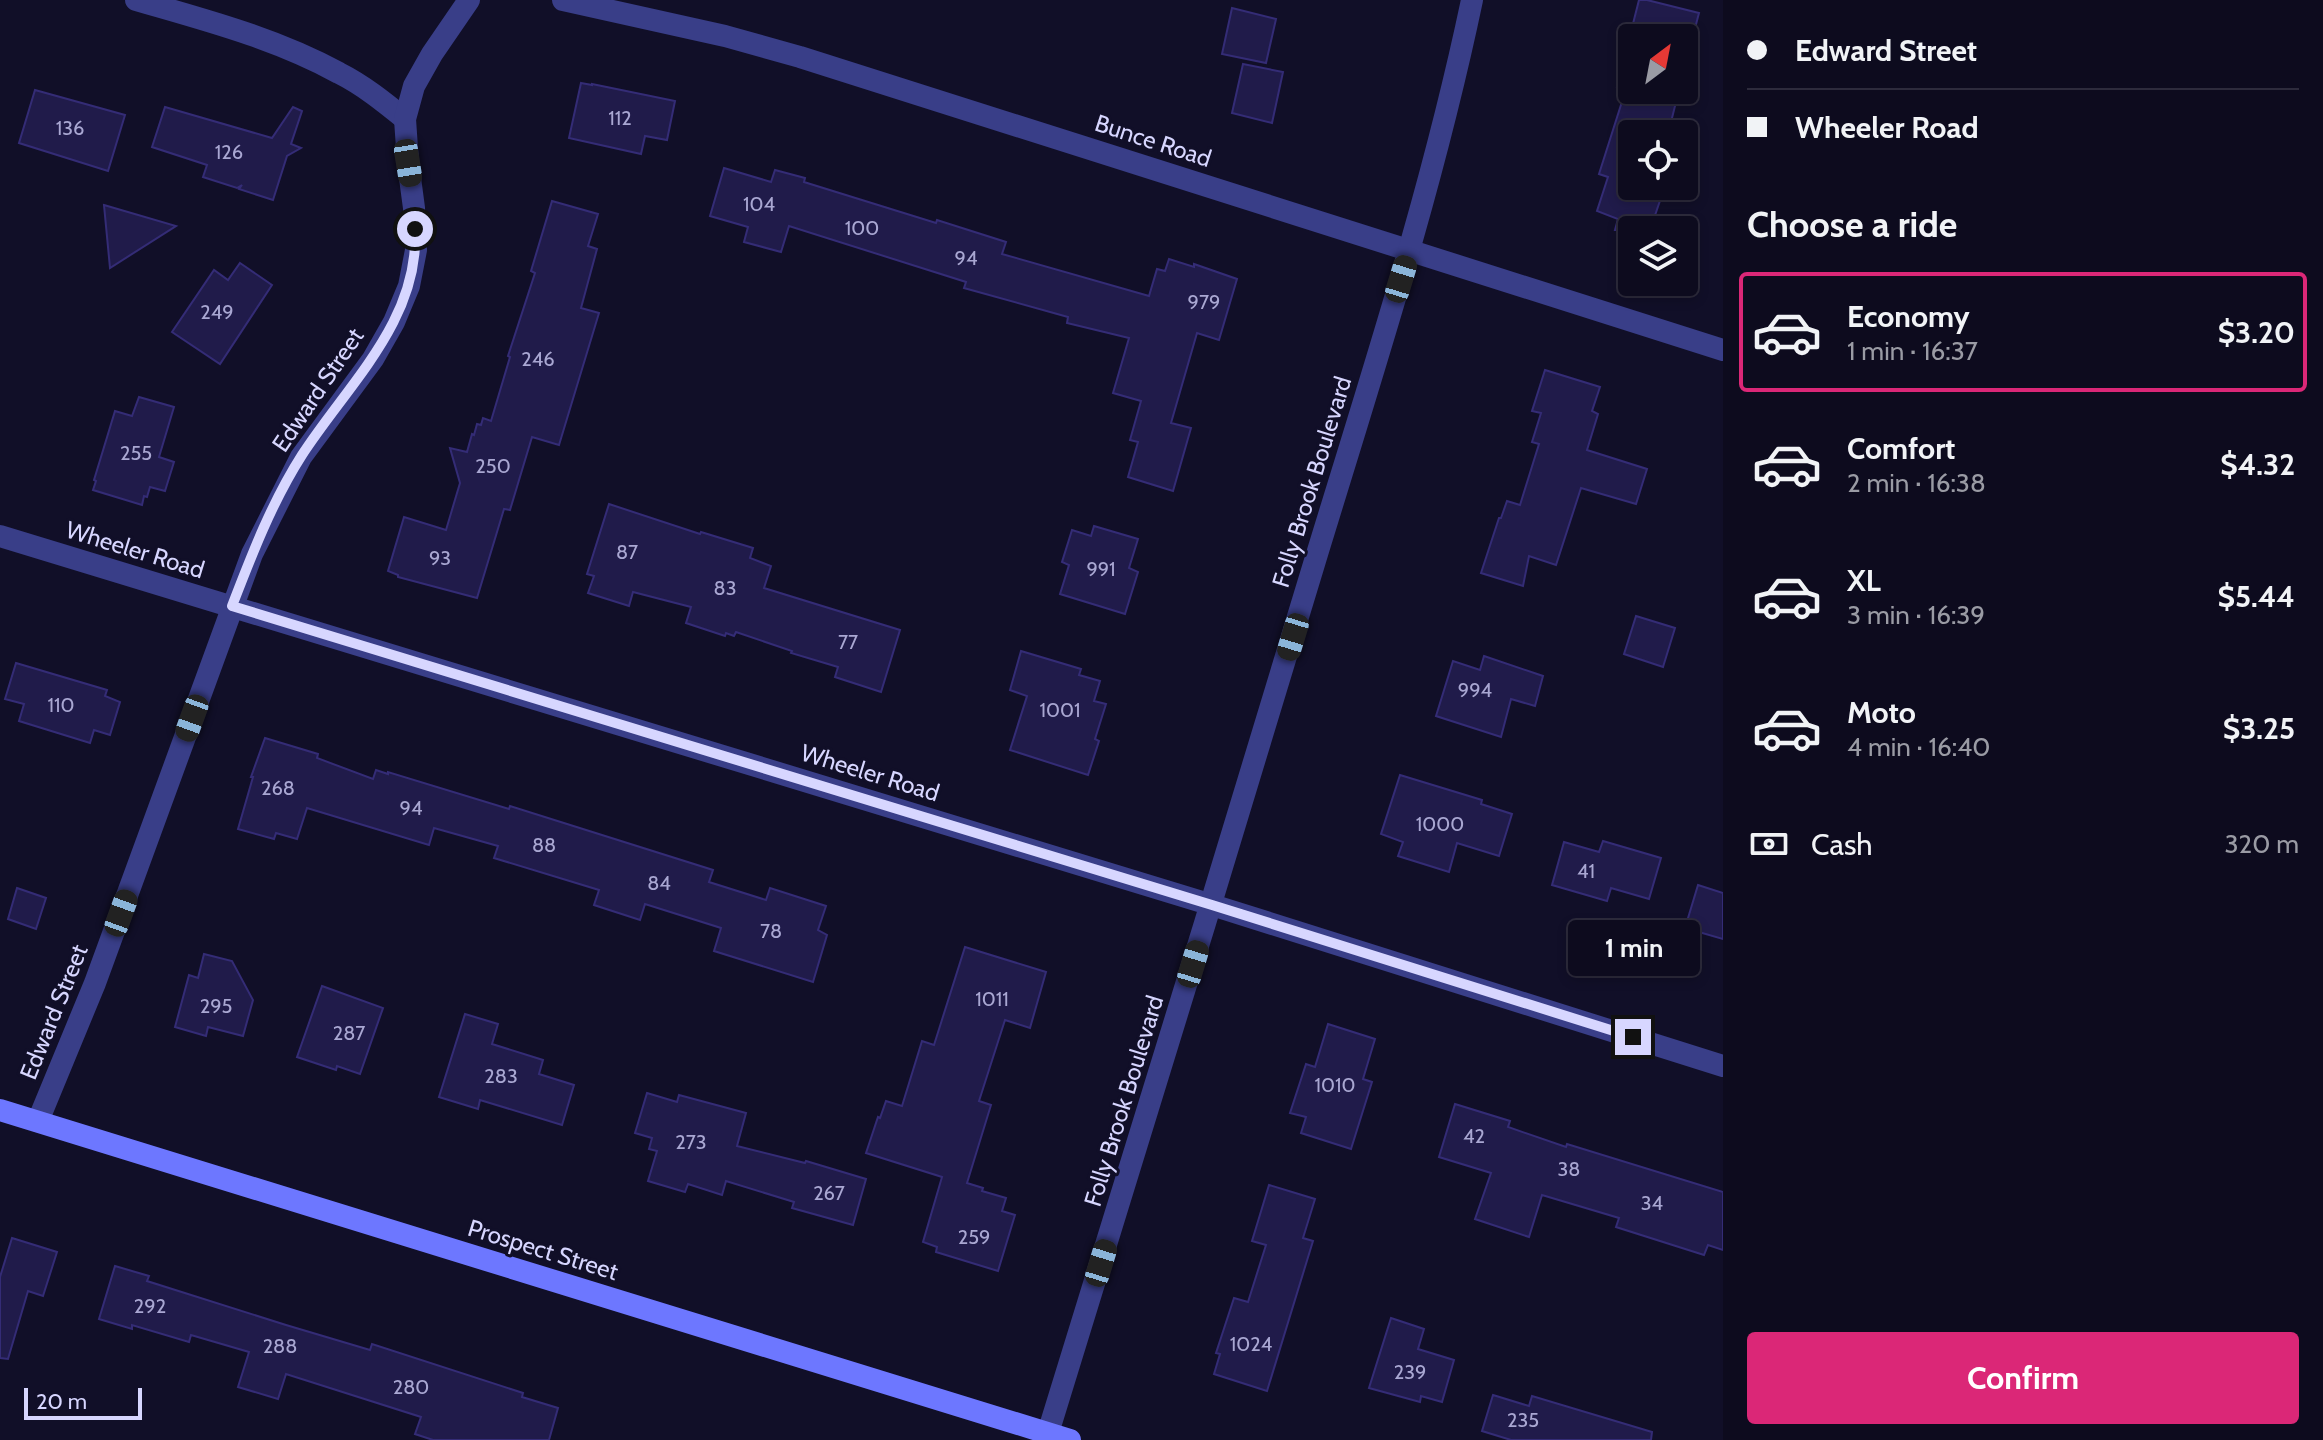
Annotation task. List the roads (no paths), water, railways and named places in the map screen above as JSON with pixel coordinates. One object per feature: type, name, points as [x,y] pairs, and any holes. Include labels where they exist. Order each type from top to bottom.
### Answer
[{"type":"main road","name":"Prospect Street","points":[[0,1110],[1059,1437]]},
{"type":"street","points":[[136,0],[247,33],[299,54],[372,93],[405,119]]},
{"type":"street","name":"Edward Street","points":[[38,1121],[111,941],[252,554],[301,457],[373,359],[394,322],[409,286],[416,250],[405,119],[414,86],[469,0]]},
{"type":"street","name":"Bunce Road","points":[[563,0],[660,20],[800,57],[1723,350]]},
{"type":"street","name":"Folly Brook Boulevard","points":[[1059,1437],[1212,905],[1410,249],[1448,111],[1472,0]]},
{"type":"street","name":"Wheeler Road","points":[[0,536],[1212,905],[1723,1066]]}]
